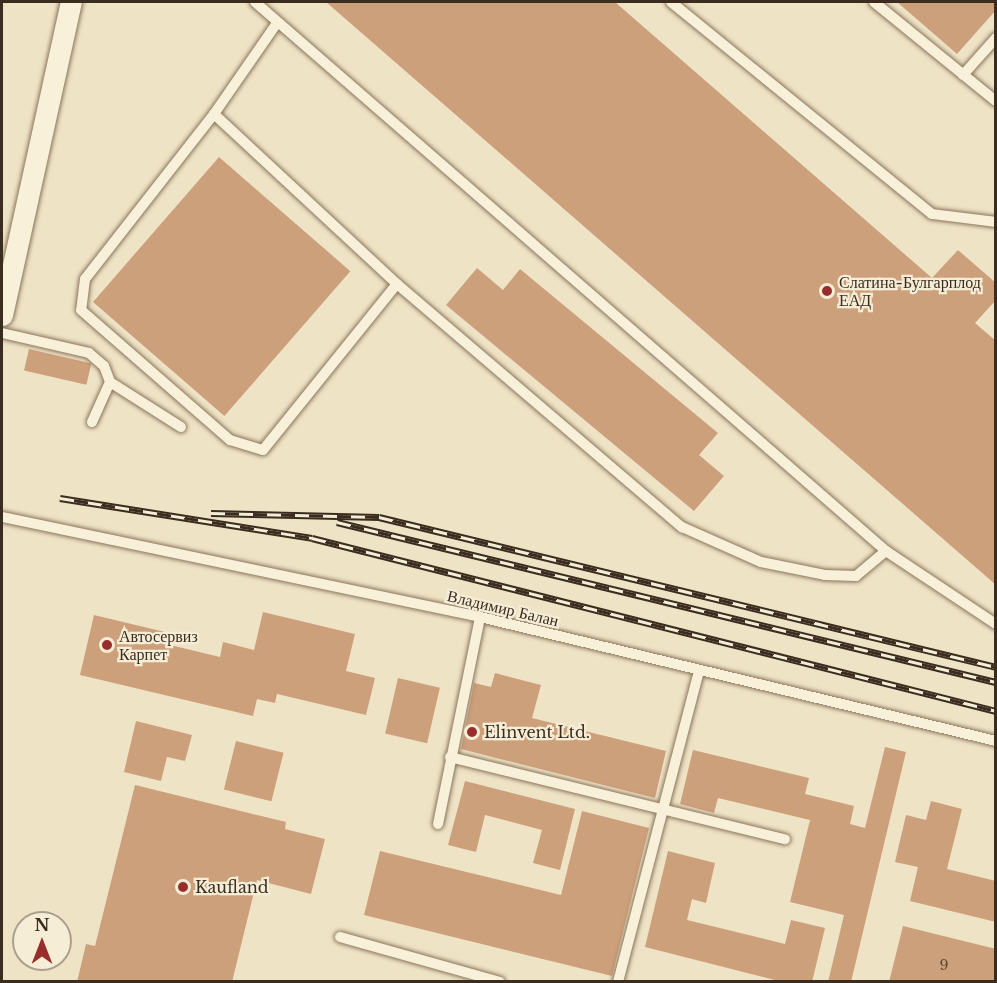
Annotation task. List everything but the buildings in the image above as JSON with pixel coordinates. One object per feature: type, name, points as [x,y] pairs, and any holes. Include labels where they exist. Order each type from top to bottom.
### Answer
[{"type":"street","points":[[2,315],[71,2]]},
{"type":"lane","points":[[255,2],[886,551],[996,624]]},
{"type":"lane","points":[[671,2],[932,214],[996,222]]},
{"type":"lane","points":[[874,2],[996,101]]},
{"type":"lane","points":[[277,22],[214,114],[85,279],[81,310],[230,440],[263,450],[397,284]]},
{"type":"lane","points":[[963,75],[996,38]]},
{"type":"lane","points":[[214,114],[397,284],[682,527],[761,562],[825,575],[856,576],[886,551]]},
{"type":"lane","points":[[2,333],[90,353],[104,366],[110,382],[181,427]]},
{"type":"lane","points":[[92,422],[110,382]]},
{"type":"lane","name":"Владимир Балан","points":[[2,517],[480,617],[996,741]]},
{"type":"lane","points":[[438,824],[480,617]]},
{"type":"lane","points":[[618,981],[699,670]]},
{"type":"lane","points":[[450,757],[785,839]]},
{"type":"lane","points":[[340,937],[500,981]]},
{"type":"railway","points":[[60,498],[312,538],[996,711]]},
{"type":"railway","points":[[211,513],[379,517],[996,667]]},
{"type":"railway","points":[[337,522],[996,682]]},
{"type":"place","name":"Слатина-Булгарплод ЕАД","points":[[827,291]]},
{"type":"place","name":"Автосервиз Карпет","points":[[107,645]]},
{"type":"place","name":"Elinvent Ltd.","points":[[472,732]]},
{"type":"place","name":"Kaufland","points":[[183,887]]}]
